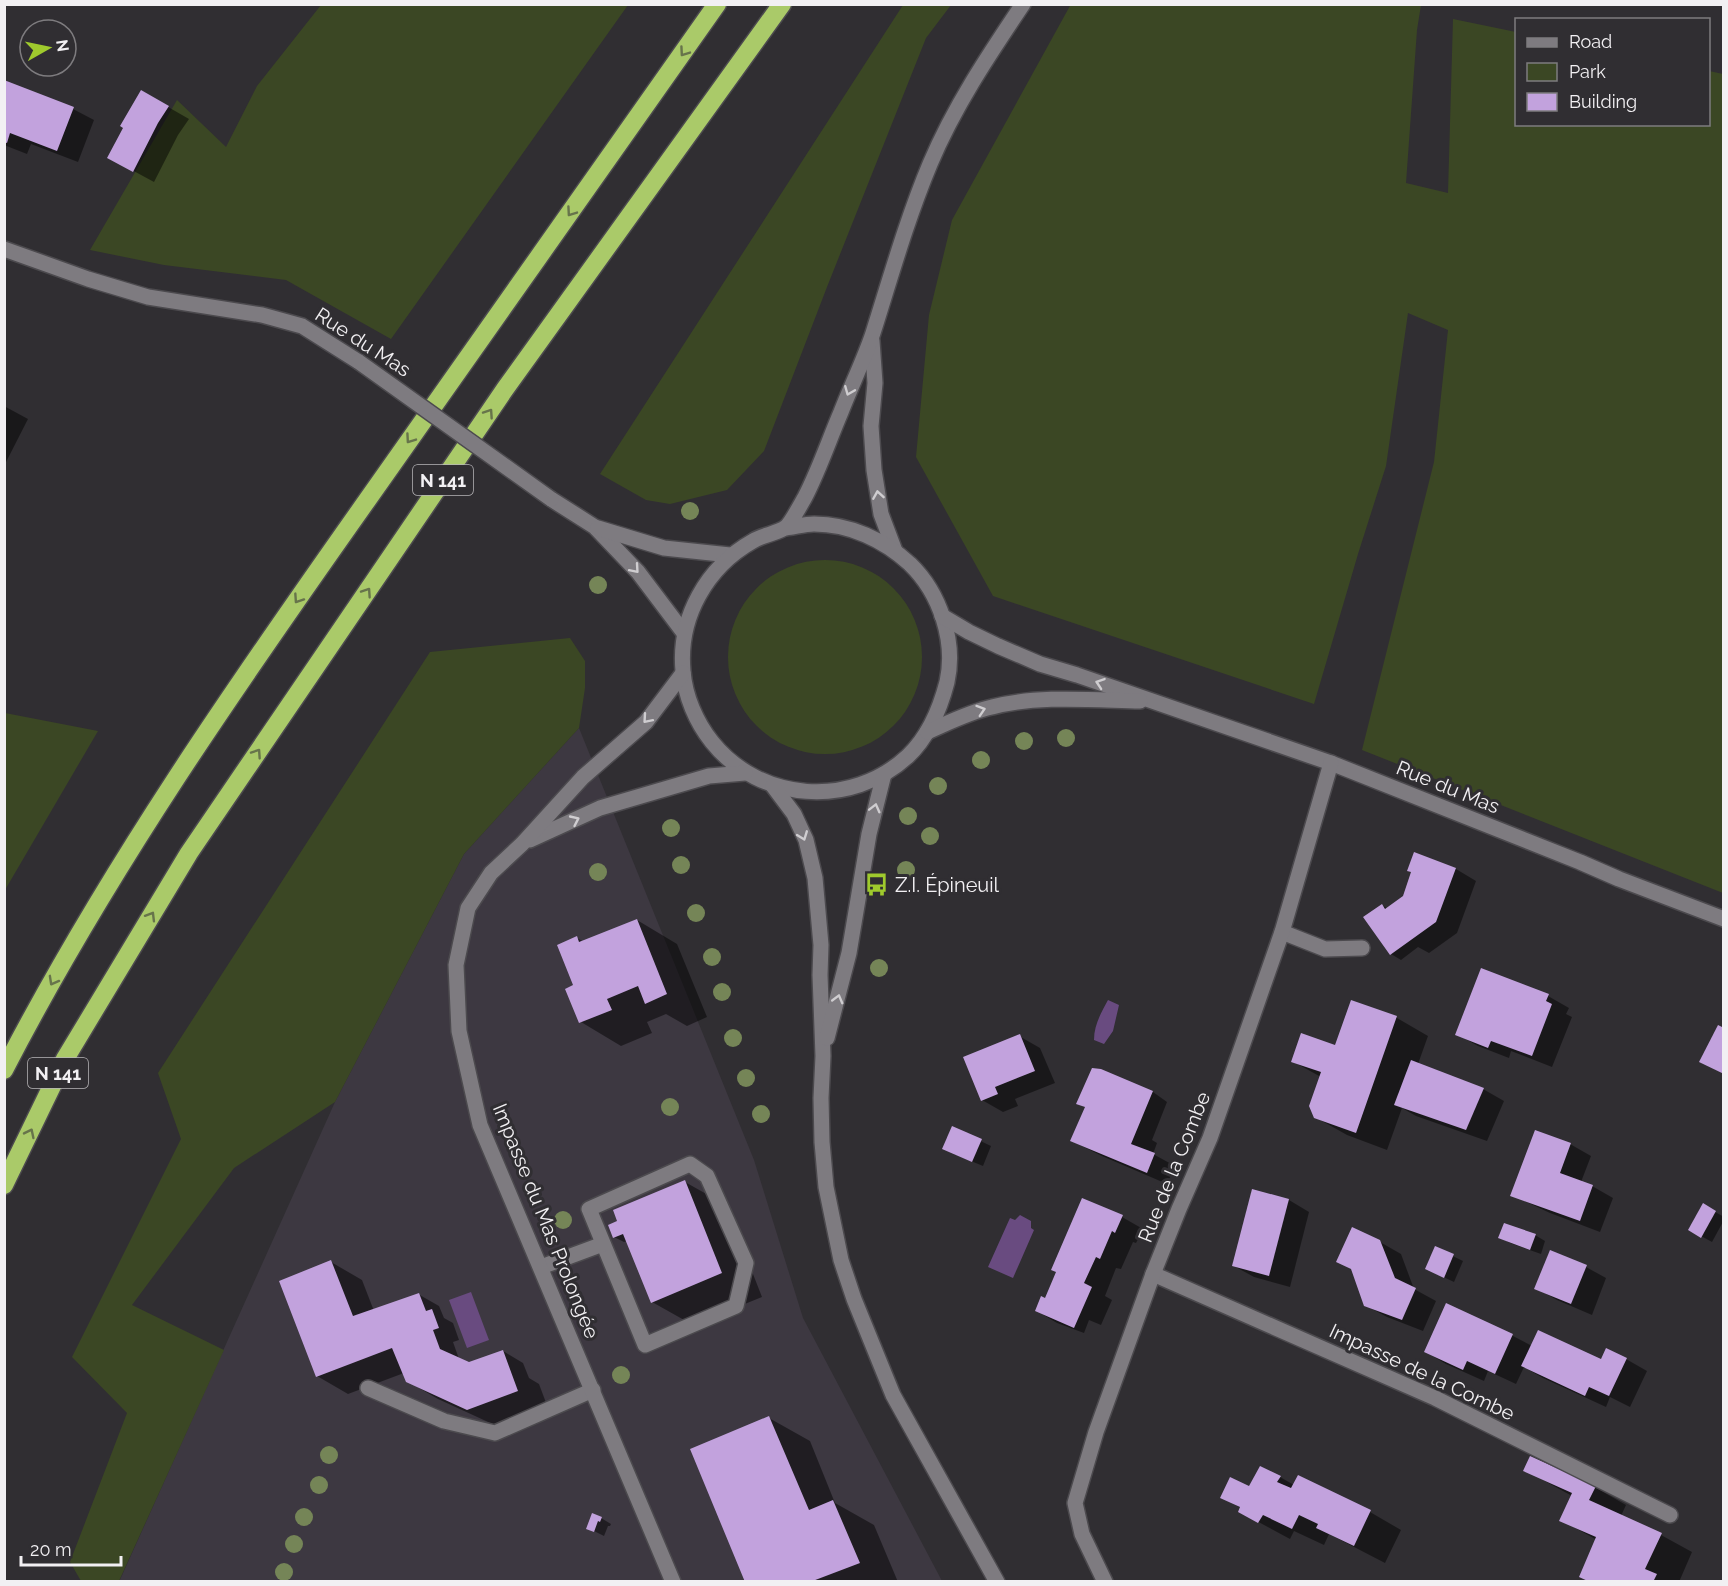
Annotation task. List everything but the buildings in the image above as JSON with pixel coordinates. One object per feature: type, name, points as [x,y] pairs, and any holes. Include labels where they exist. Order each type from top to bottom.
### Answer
[{"type":"highway","name":"N 141","points":[[4,1070],[87,920],[141,832],[229,700],[324,561],[717,4]]},
{"type":"highway","name":"N 141","points":[[4,1185],[65,1059],[189,853],[506,389],[782,4]]},
{"type":"street","points":[[786,528],[804,499],[871,337],[898,252],[930,164],[964,94],[1023,4]]},
{"type":"street","name":"Rue du Mas","points":[[4,249],[88,279],[148,297],[262,315],[302,326],[359,362],[551,499],[595,527],[638,572],[684,633]]},
{"type":"street","points":[[871,337],[875,383],[871,426],[874,470],[881,514],[895,551]]},
{"type":"street","points":[[814,524],[843,527],[870,536],[895,551],[915,569],[931,591],[942,616],[949,645],[948,676],[941,705],[927,732],[908,756],[884,774],[858,786],[830,792],[801,792],[773,786],[745,773],[721,753],[702,730],[690,702],[683,673],[684,633],[694,604],[709,578],[730,555],[756,538],[786,528],[814,524]]},
{"type":"street","name":"Rue du Mas","points":[[595,527],[664,548],[730,555]]},
{"type":"street","name":"Rue du Mas","points":[[942,616],[969,632],[1040,664],[1331,764],[1724,919]]},
{"type":"street","points":[[522,844],[583,777],[646,722],[683,673]]},
{"type":"street","name":"Rue du Mas","points":[[927,732],[993,706],[1048,699],[1155,702]]},
{"type":"street","name":"Rue de la Combe","points":[[1106,1581],[1082,1534],[1075,1503],[1096,1432],[1179,1209],[1210,1138],[1282,932],[1331,764]]},
{"type":"street","points":[[522,844],[600,808],[709,776],[745,773]]},
{"type":"street","points":[[823,1056],[849,954],[869,834],[884,774]]},
{"type":"street","points":[[773,786],[794,814],[806,840],[815,878],[821,945],[823,1056],[821,1098],[826,1187],[841,1260],[854,1299],[893,1395],[997,1581]]},
{"type":"street","name":"Impasse du Mas Prolongée","points":[[522,844],[491,873],[468,908],[456,965],[459,1031],[480,1125],[673,1581]]},
{"type":"street","points":[[1282,932],[1325,950],[1362,948]]},
{"type":"street","points":[[690,1164],[707,1176],[746,1263],[736,1306],[645,1345],[603,1244],[589,1209],[690,1164]]},
{"type":"street","points":[[541,1267],[603,1244]]},
{"type":"street","name":"Impasse de la Combe","points":[[1154,1274],[1435,1398],[1670,1515]]},
{"type":"street","points":[[368,1388],[444,1421],[495,1432],[593,1390]]},
{"type":"shaded area","points":[[579,728],[754,1160],[803,1318],[942,1581],[119,1582],[335,1102],[464,854]]},
{"type":"shaded area","points":[[1108,1000],[1119,1005],[1113,1031],[1104,1044],[1094,1040],[1094,1035],[1098,1019]]},
{"type":"shaded area","points":[[1020,1215],[1031,1221],[1031,1228],[1034,1230],[1013,1278],[988,1267],[1010,1218],[1015,1220]]},
{"type":"shaded area","points":[[471,1292],[489,1340],[467,1348],[449,1300]]},
{"type":"green space","points":[[1071,4],[1421,5],[1417,30],[1406,183],[1448,193],[1453,19],[1515,32],[1515,126],[1710,126],[1710,71],[1723,74],[1723,893],[1362,750],[1434,462],[1448,330],[1408,313],[1386,466],[1314,704],[993,596],[916,457],[929,315],[952,220]]},
{"type":"green space","points":[[321,5],[628,5],[391,339],[286,280],[164,265],[90,250],[177,100],[226,147],[257,86]]},
{"type":"green space","points":[[903,5],[951,5],[926,38],[764,451],[727,490],[670,504],[646,500],[600,474]]},
{"type":"green space","points":[[815,560],[835,560],[871,571],[894,588],[906,603],[915,620],[922,647],[922,667],[915,694],[906,711],[894,726],[879,738],[862,747],[835,754],[815,754],[779,743],[750,719],[739,703],[732,685],[728,667],[728,647],[739,611],[763,582],[779,571],[797,564]]},
{"type":"green space","points":[[570,638],[585,661],[585,688],[579,728],[464,854],[335,1102],[234,1168],[132,1305],[224,1350],[119,1581],[81,1581],[70,1562],[127,1413],[72,1357],[181,1139],[158,1073],[430,652]]},
{"type":"green space","points":[[4,713],[98,731],[5,890]]},
{"type":"place","name":"Z.I. Épineuil","points":[[877,885]]}]
